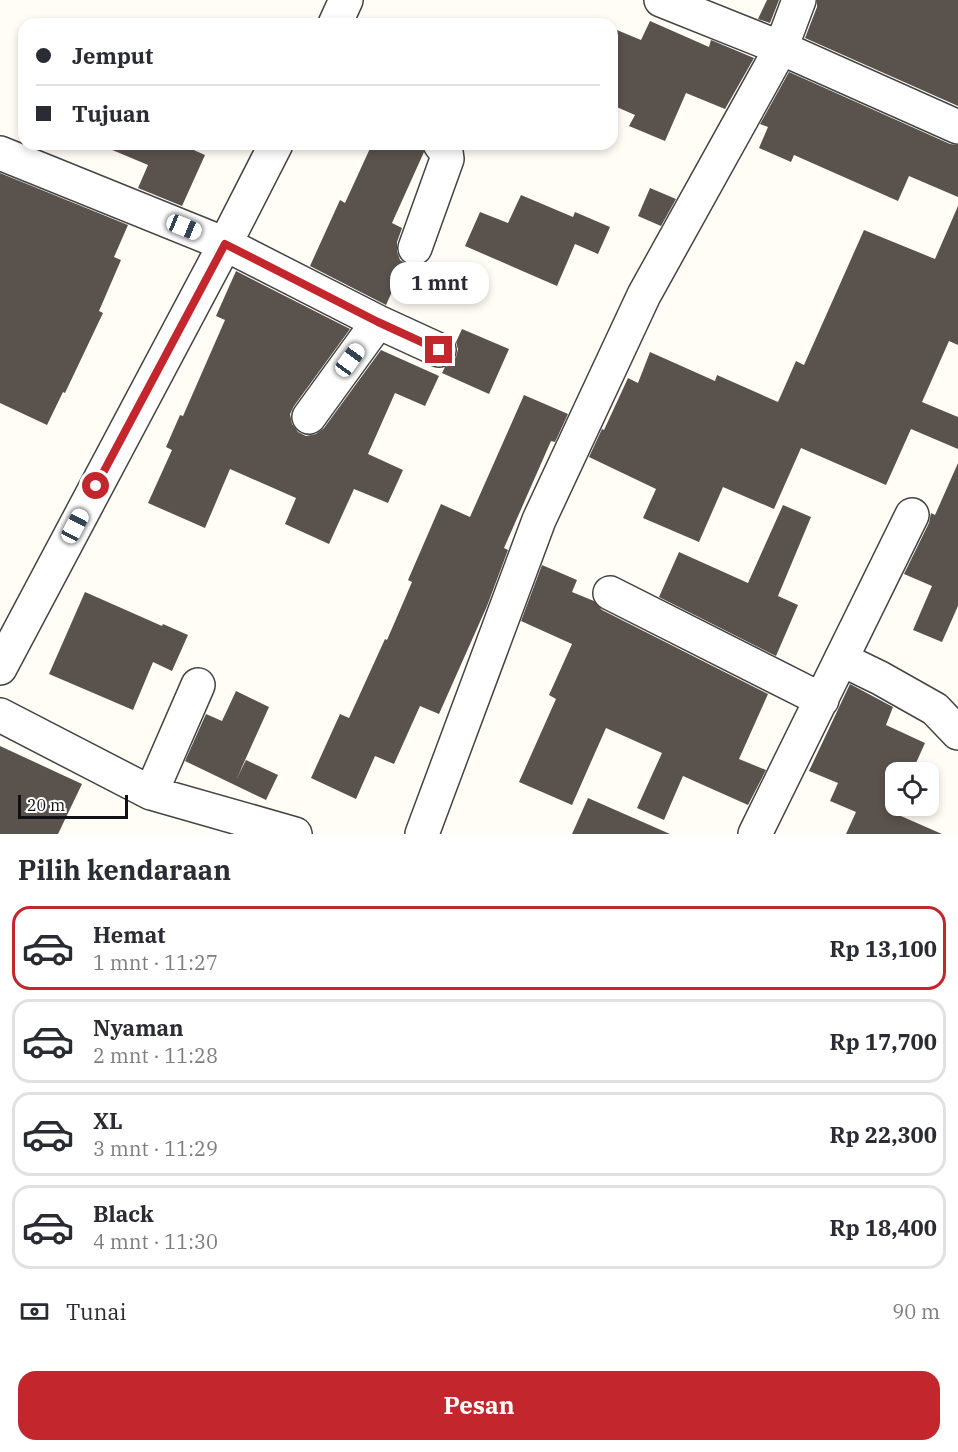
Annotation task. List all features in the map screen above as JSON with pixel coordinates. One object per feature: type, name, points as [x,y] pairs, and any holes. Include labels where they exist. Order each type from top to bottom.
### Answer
[{"type":"street","points":[[338,18],[346,0]]},
{"type":"street","points":[[661,0],[781,48],[958,127]]},
{"type":"street","points":[[422,834],[539,520],[644,295],[781,48],[799,0]]},
{"type":"street","points":[[0,668],[273,150]]},
{"type":"street","points":[[415,248],[447,159],[444,150]]},
{"type":"street","points":[[0,153],[225,244],[378,322],[439,350]]},
{"type":"street","points":[[309,417],[378,322]]},
{"type":"street","points":[[755,834],[912,515]]},
{"type":"street","points":[[610,593],[822,700]]},
{"type":"street","points":[[841,659],[935,709],[958,733]]},
{"type":"street","points":[[151,793],[198,685]]},
{"type":"street","points":[[0,715],[151,793],[295,834]]},
{"type":"building","points":[[767,0],[779,0],[770,23],[758,19]]},
{"type":"building","points":[[817,0],[958,0],[958,106],[805,38],[817,7]]},
{"type":"building","points":[[650,21],[709,47],[711,40],[754,58],[725,109],[686,93],[665,141],[629,126],[635,115],[618,108],[618,30],[641,40]]},
{"type":"building","points":[[789,72],[950,144],[958,145],[958,197],[909,176],[898,201],[794,155],[791,162],[759,148],[768,127],[760,124]]},
{"type":"building","points":[[112,150],[194,150],[205,155],[182,206],[138,188],[148,165]]},
{"type":"building","points":[[369,150],[424,150],[392,223],[402,228],[397,242],[397,251],[400,260],[405,263],[386,305],[310,266],[340,200],[345,203]]},
{"type":"building","points":[[0,173],[128,225],[114,257],[121,260],[99,311],[103,313],[47,425],[0,403]]},
{"type":"building","points":[[650,188],[676,199],[661,226],[638,216]]},
{"type":"building","points":[[521,195],[573,217],[575,212],[610,227],[598,254],[575,244],[557,286],[465,246],[480,212],[508,223]]},
{"type":"building","points":[[958,206],[958,345],[949,341],[922,402],[958,417],[958,449],[911,429],[886,485],[801,448],[774,509],[723,487],[699,542],[643,518],[656,489],[589,457],[628,378],[638,383],[650,352],[715,381],[717,375],[778,402],[796,361],[804,365],[864,230],[935,259]]},
{"type":"building","points":[[236,271],[350,329],[294,406],[290,414],[292,424],[298,432],[306,436],[316,434],[324,428],[381,350],[439,376],[425,406],[395,393],[368,454],[403,470],[388,503],[354,489],[329,544],[285,524],[296,498],[230,469],[205,528],[148,503],[172,450],[166,447],[180,415],[183,416],[225,320],[216,316]]},
{"type":"building","points":[[462,329],[509,349],[489,394],[442,373],[456,357],[458,349],[456,342]]},
{"type":"building","points":[[524,395],[568,414],[555,442],[551,441],[504,548],[508,550],[487,606],[439,714],[420,706],[394,764],[375,756],[356,799],[311,778],[340,714],[349,718],[385,639],[387,640],[412,582],[408,580],[441,504],[470,517]]},
{"type":"building","points":[[958,463],[958,606],[942,642],[913,630],[932,586],[904,574],[929,523],[931,513],[935,515]]},
{"type":"building","points":[[783,505],[811,517],[778,596],[798,605],[776,656],[659,597],[679,552],[748,583]]},
{"type":"building","points":[[542,565],[577,580],[572,592],[594,601],[602,610],[768,694],[739,759],[766,770],[748,805],[683,776],[664,820],[637,808],[662,753],[606,728],[572,805],[519,782],[556,699],[549,695],[572,644],[521,621]]},
{"type":"building","points":[[85,592],[188,635],[172,671],[153,662],[133,710],[49,674]]},
{"type":"building","points":[[850,684],[893,707],[886,725],[925,743],[916,762],[885,762],[885,816],[901,816],[942,834],[846,834],[856,812],[830,801],[838,783],[809,771]]},
{"type":"building","points":[[236,691],[269,707],[237,778],[246,760],[278,775],[266,800],[185,761],[206,714],[222,721]]},
{"type":"building","points":[[0,746],[82,784],[58,834],[0,834]]},
{"type":"building","points":[[588,798],[670,834],[572,834]]},
{"type":"route","points":[[96,486],[225,244],[378,322],[439,350]]}]
